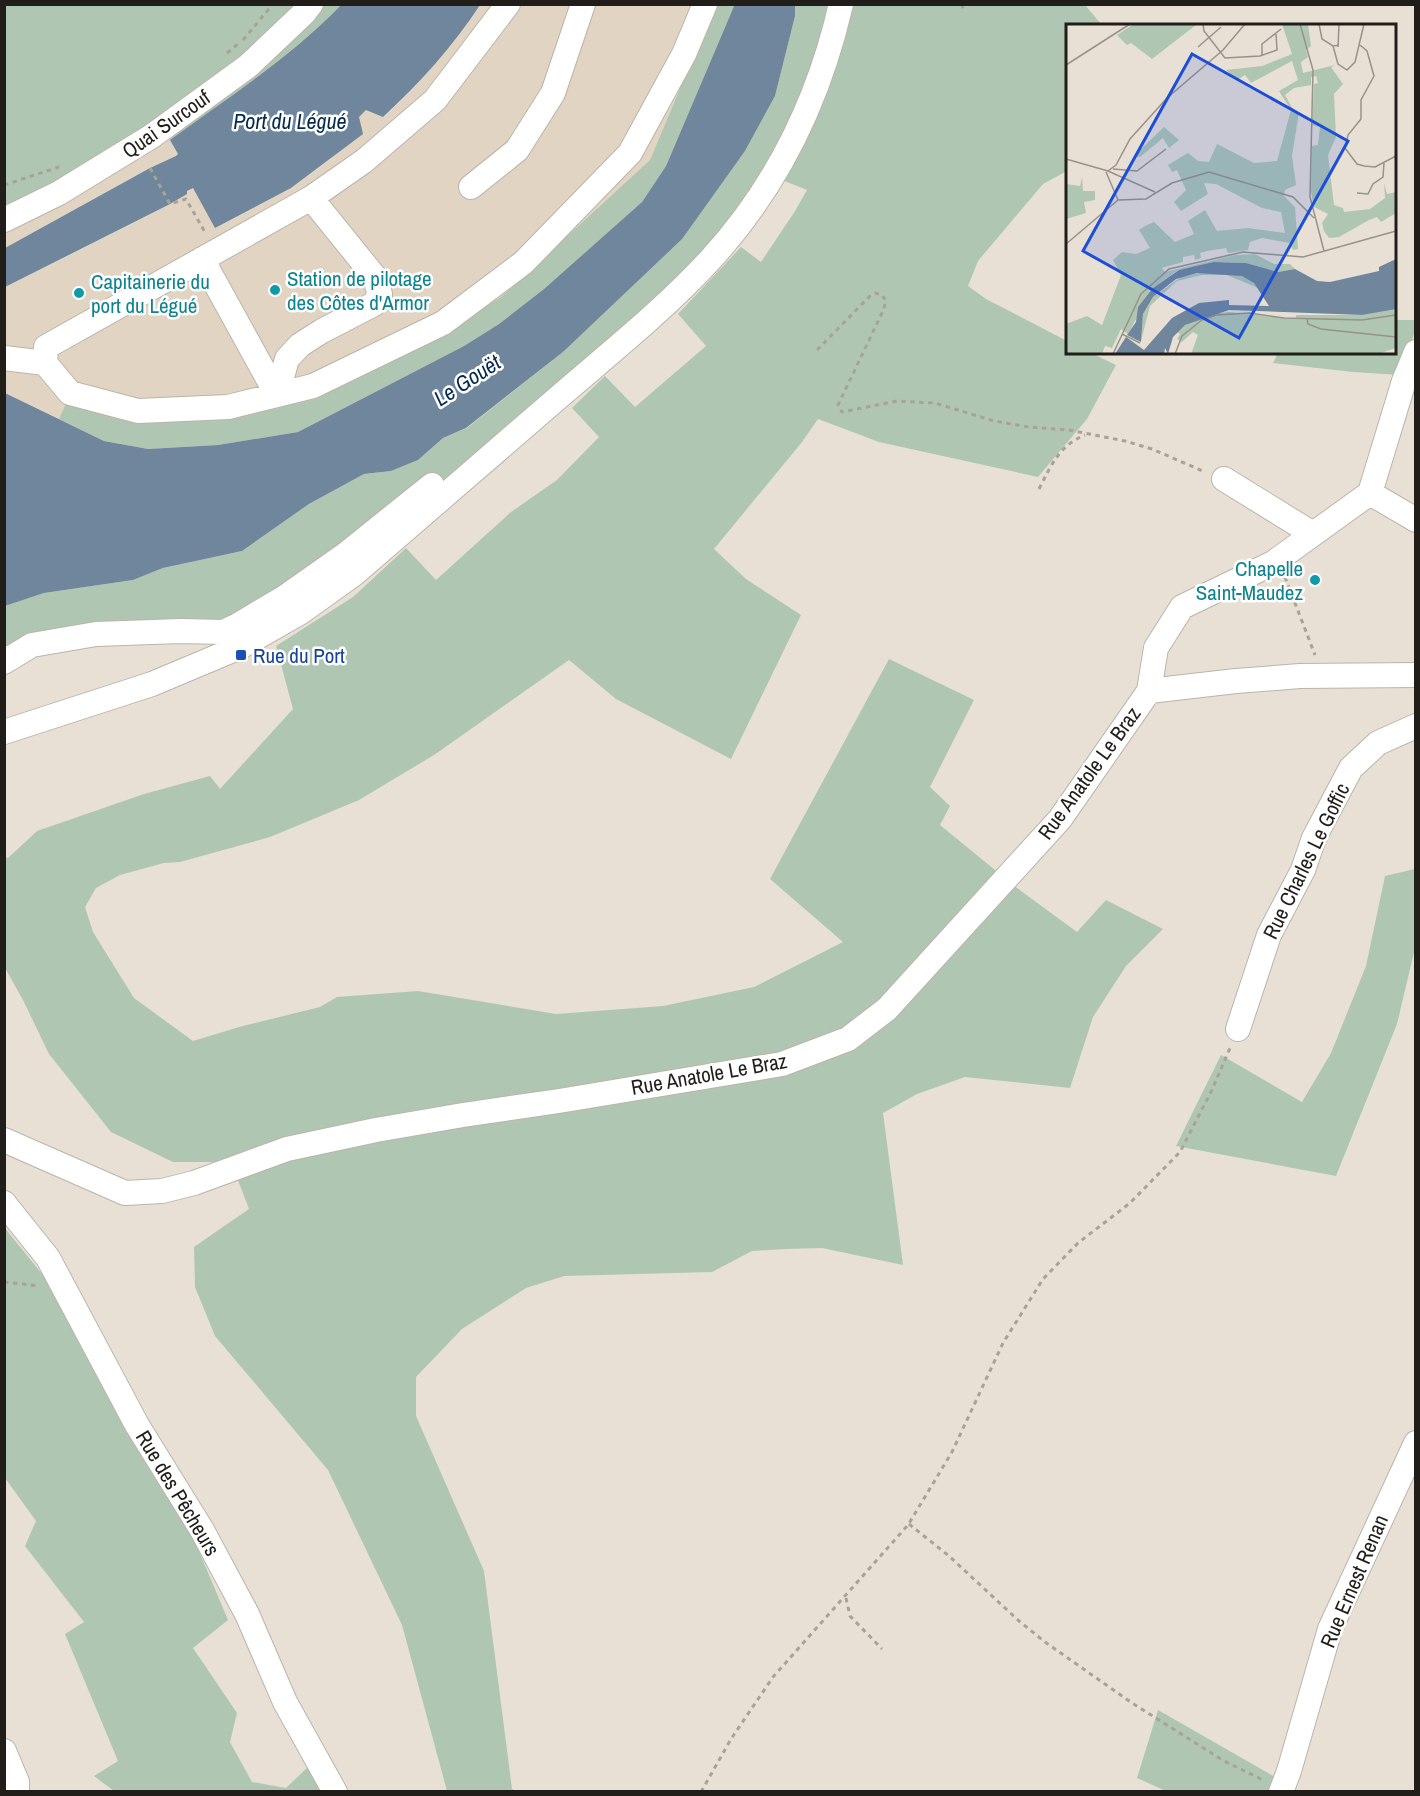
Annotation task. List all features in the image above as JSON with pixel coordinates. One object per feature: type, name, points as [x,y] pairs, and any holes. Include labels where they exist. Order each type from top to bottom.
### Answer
[{"type":"street","name":"Quai Surcouf","points":[[4,220],[59,193],[152,136],[248,66],[311,4]]},
{"type":"street","points":[[508,4],[435,100],[364,160],[311,198],[46,346],[45,363],[70,393],[138,411],[228,407],[313,386],[443,323],[523,263],[630,153],[684,54],[705,4]]},
{"type":"street","points":[[471,187],[517,150],[553,93],[583,4]]},
{"type":"street","points":[[4,732],[152,684],[198,666],[240,647],[301,612],[354,574],[640,327],[711,259],[752,208],[783,161],[806,115],[836,26],[841,4]]},
{"type":"street","points":[[277,395],[287,359],[300,345],[374,304],[380,294],[374,276],[311,198]]},
{"type":"street","points":[[209,255],[277,395]]},
{"type":"street","points":[[1149,691],[1156,648],[1182,607],[1279,559],[1370,493],[1404,381],[1416,352]]},
{"type":"street","points":[[4,358],[45,363]]},
{"type":"street","points":[[1224,479],[1313,534]]},
{"type":"street","points":[[4,662],[32,645],[96,634],[223,632],[238,626],[285,597],[346,554],[432,485]]},
{"type":"street","points":[[1370,493],[1416,520]]},
{"type":"street","name":"Rue Anatole Le Braz","points":[[4,1140],[125,1193],[162,1191],[194,1183],[287,1149],[375,1130],[782,1064],[848,1039],[887,1009],[1060,819],[1149,691],[1236,681],[1323,676],[1416,675]]},
{"type":"street","name":"Rue Charles Le Goffic","points":[[1238,1029],[1269,935],[1303,870],[1314,838],[1351,768],[1378,743],[1416,726]]},
{"type":"street","name":"Rue des Pêcheurs","points":[[4,1203],[48,1258],[62,1281],[137,1425],[202,1530],[247,1614],[285,1702],[335,1791]]},
{"type":"street","name":"Rue Ernest Renan","points":[[1281,1791],[1296,1750],[1330,1629],[1415,1444]]},
{"type":"street","points":[[4,1751],[17,1782],[18,1791]]},
{"type":"path","points":[[4,185],[68,165]]},
{"type":"path","points":[[150,168],[170,204],[186,199],[209,255]]},
{"type":"path","points":[[817,350],[870,296],[875,293],[882,295],[886,301],[883,311],[838,405],[842,412],[897,401],[935,403],[994,421],[1125,441],[1152,449],[1224,479]]},
{"type":"path","points":[[1039,489],[1064,447],[1087,434]]},
{"type":"path","points":[[1279,559],[1323,676]]},
{"type":"path","points":[[701,1791],[731,1739],[773,1677],[908,1526],[952,1452],[1003,1343],[1043,1279],[1078,1243],[1130,1203],[1180,1152],[1212,1090],[1238,1029]]},
{"type":"path","points":[[4,1282],[41,1286],[62,1281]]},
{"type":"path","points":[[908,1526],[910,1523],[1045,1642],[1132,1703],[1224,1761],[1281,1791]]},
{"type":"path","points":[[846,1597],[850,1616],[882,1649]]},
{"type":"shaded area","points":[[480,5],[715,5],[650,160],[501,297],[421,345],[276,407],[69,399],[59,419],[5,393],[4,287],[193,188],[216,228],[291,188],[331,159],[359,117],[367,110],[384,117],[410,92],[440,58]]},
{"type":"shaded area","points":[[158,127],[170,140],[177,156],[150,168],[5,248],[5,211]]},
{"type":"green space","points":[[4,5],[341,5],[280,59],[170,140],[158,127],[5,211]]},
{"type":"green space","points":[[715,5],[735,5],[666,166],[642,202],[544,289],[499,324],[464,346],[298,432],[218,445],[148,449],[104,441],[59,419],[68,399],[221,413],[421,345],[501,297],[650,160]]},
{"type":"green space","points":[[795,5],[1085,5],[1101,24],[1066,24],[1066,172],[1043,184],[978,261],[968,286],[986,299],[1066,340],[1066,354],[1093,354],[1116,365],[1087,419],[1038,477],[879,442],[818,419],[802,442],[714,549],[746,579],[801,615],[731,759],[616,699],[569,660],[434,755],[359,800],[270,837],[180,862],[164,863],[120,875],[96,888],[85,907],[93,932],[134,998],[193,1041],[320,1007],[337,997],[418,991],[556,1014],[663,1006],[754,987],[843,942],[770,879],[889,659],[974,700],[930,787],[950,806],[940,825],[1017,888],[1077,932],[1106,900],[1163,929],[1126,966],[1093,1017],[1070,1088],[965,1077],[917,1094],[883,1113],[903,1265],[822,1248],[786,1249],[752,1251],[712,1272],[564,1276],[526,1288],[462,1329],[416,1377],[416,1416],[484,1571],[512,1789],[516,1791],[447,1791],[402,1625],[328,1470],[215,1336],[195,1287],[194,1247],[249,1209],[231,1162],[173,1162],[111,1132],[49,1054],[5,968],[5,857],[8,858],[37,831],[144,794],[210,776],[220,789],[293,709],[276,646],[353,597],[406,548],[436,580],[511,512],[557,480],[599,437],[572,408],[605,376],[635,407],[706,346],[678,314],[741,247],[761,262],[807,190],[767,174],[755,195],[689,267],[580,367],[427,498],[274,611],[213,646],[209,639],[37,649],[5,670],[5,606],[44,593],[133,580],[163,568],[242,551],[309,504],[364,474],[391,471],[418,460],[443,438],[467,428],[563,352],[681,239],[745,151],[775,96],[795,16]]},
{"type":"green space","points":[[1396,320],[1415,320],[1415,331],[1400,375],[1273,363],[1278,354],[1396,354]]},
{"type":"green space","points":[[1415,869],[1415,948],[1397,1024],[1336,1176],[1176,1146],[1221,1055],[1302,1102],[1331,1053],[1366,966],[1385,876]]},
{"type":"green space","points":[[4,1227],[59,1295],[193,1537],[228,1620],[193,1648],[237,1713],[230,1742],[252,1782],[286,1788],[308,1767],[322,1791],[114,1791],[94,1776],[118,1761],[65,1634],[84,1622],[25,1546],[36,1521],[5,1478]]},
{"type":"green space","points":[[1158,1710],[1291,1786],[1289,1792],[1168,1792],[1137,1778]]},
{"type":"water","name":"Le Gouët","points":[[735,4],[795,5],[795,16],[775,96],[745,151],[682,239],[563,352],[466,428],[443,438],[418,460],[391,471],[364,474],[309,504],[242,551],[163,568],[133,580],[44,593],[5,606],[5,393],[104,441],[148,449],[218,445],[298,432],[464,346],[499,324],[544,289],[642,202],[666,166]]},
{"type":"water","name":"Port du Légué","points":[[341,5],[480,5],[447,49],[397,104],[383,117],[366,110],[359,117],[363,134],[291,188],[215,228],[193,188],[170,204],[5,287],[5,248],[176,156],[178,154],[170,140],[280,59]]},
{"type":"place","name":"Station de pilotage des Côtes d'Armor","points":[[275,290]]},
{"type":"place","name":"Capitainerie du port du Légué","points":[[79,293]]},
{"type":"place","name":"Chapelle Saint-Maudez","points":[[1315,580]]},
{"type":"place","name":"Rue du Port","points":[[241,655]]}]
